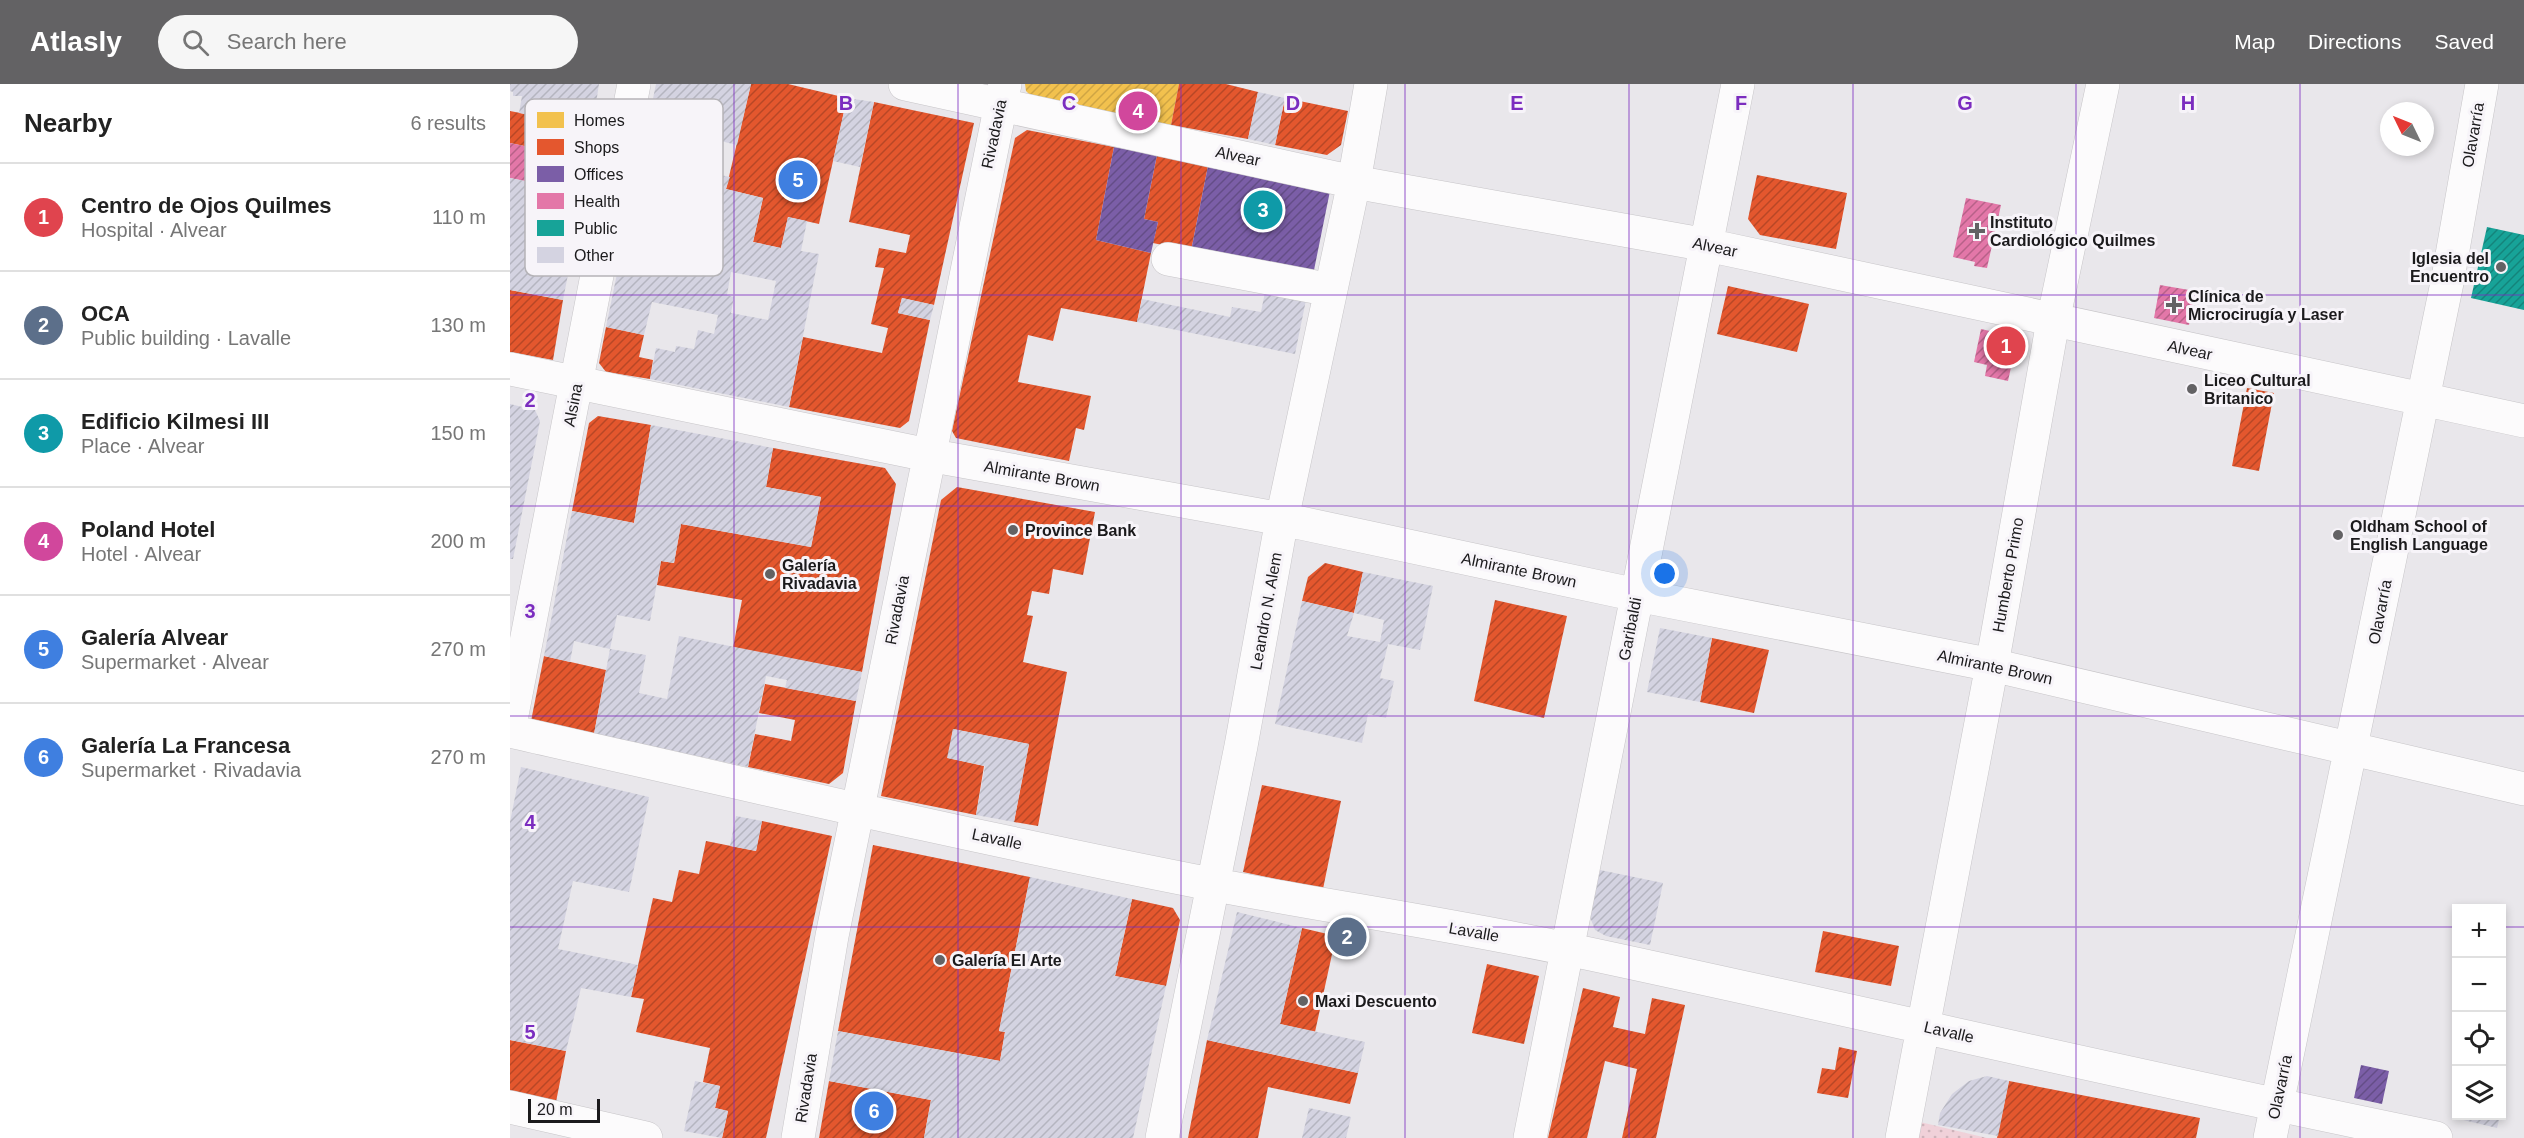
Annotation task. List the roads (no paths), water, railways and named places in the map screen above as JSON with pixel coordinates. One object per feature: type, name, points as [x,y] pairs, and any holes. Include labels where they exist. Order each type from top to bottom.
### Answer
[{"type":"street","name":"Alsina","points":[[631,99],[634,84]]},
{"type":"street","name":"Alvear","points":[[905,84],[1002,94],[1354,182],[1707,245],[2524,421]]},
{"type":"street","name":"Leandro N. Alem","points":[[1162,1138],[1214,885],[1282,519],[1354,182],[1371,84]]},
{"type":"street","name":"Garibaldi","points":[[1530,1138],[1738,84]]},
{"type":"street","name":"Humberto Primo","points":[[1902,1138],[1925,1026],[2054,321],[2103,84]]},
{"type":"street","name":"Olavarría","points":[[2270,1138],[2448,278],[2482,84]]},
{"type":"street","name":"Rivadavia","points":[[798,1138],[832,936],[1002,94]]},
{"type":"street","points":[[1168,259],[1330,290]]},
{"type":"street","name":"Alsina","points":[[510,725],[597,276]]},
{"type":"street","name":"Almirante Brown","points":[[510,369],[928,455],[1282,519],[1636,595],[1992,665],[2524,789]]},
{"type":"street","name":"Lavalle","points":[[510,731],[858,809],[1214,885],[1568,949],[1925,1026],[2276,1106],[2436,1138]]},
{"type":"street","points":[[510,1107],[646,1138]]},
{"type":"place","name":"Poland Hotel","points":[[1138,111]]},
{"type":"place","name":"Galería Alvear","points":[[798,180]]},
{"type":"place","name":"Edificio Kilmesi III","points":[[1263,210]]},
{"type":"place","name":"Instituto Cardiológico Quilmes","points":[[1977,231]]},
{"type":"place","name":"Iglesia del Encuentro","points":[[2501,267]]},
{"type":"place","name":"Clínica de Microcirugía y Laser","points":[[2174,305]]},
{"type":"place","name":"Centro de Ojos Quilmes","points":[[2006,346]]},
{"type":"place","name":"Liceo Cultural Britanico","points":[[2192,389]]},
{"type":"place","name":"Province Bank","points":[[1013,530]]},
{"type":"place","name":"Oldham School of English Language","points":[[2338,535]]},
{"type":"place","name":"Galería Rivadavia","points":[[770,574]]},
{"type":"place","name":"OCA","points":[[1347,937]]},
{"type":"place","name":"Galería El Arte","points":[[940,960]]},
{"type":"place","name":"Maxi Descuento","points":[[1303,1001]]},
{"type":"place","name":"Galería La Francesa","points":[[874,1111]]}]
